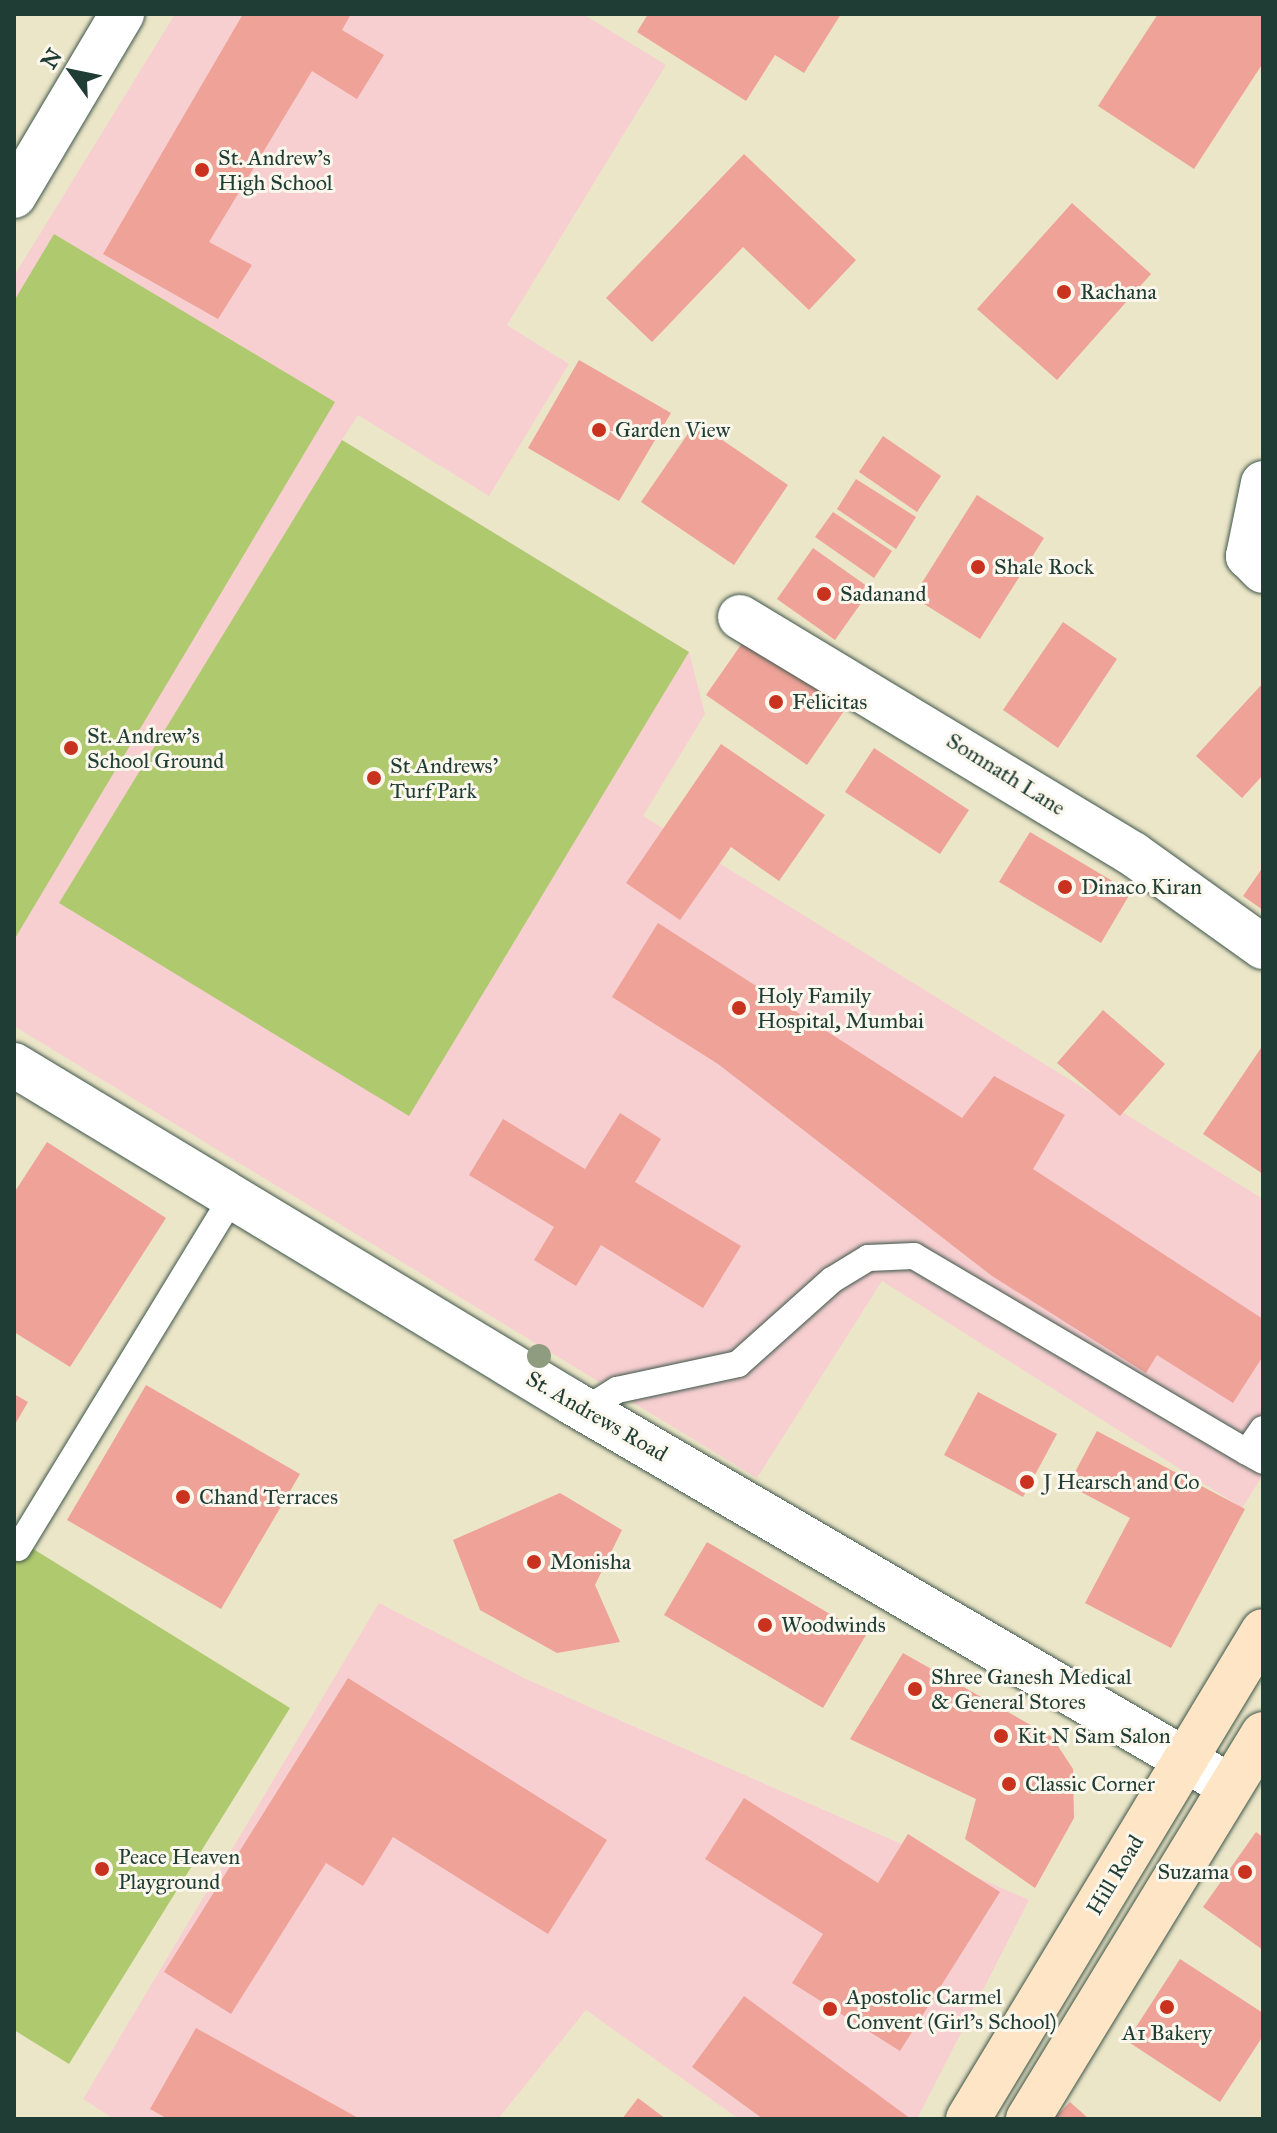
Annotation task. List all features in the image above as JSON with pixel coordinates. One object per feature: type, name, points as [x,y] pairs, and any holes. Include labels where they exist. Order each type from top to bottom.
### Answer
[{"type":"main road","name":"Hill Road","points":[[968,2119],[1263,1631]]},
{"type":"main road","points":[[1028,2119],[1263,1734]]},
{"type":"street","points":[[14,196],[122,14]]},
{"type":"street","points":[[1263,483],[1248,556],[1263,571]]},
{"type":"street","name":"Somnath Lane","points":[[740,617],[1121,846],[1263,947]]},
{"type":"street","name":"St. Andrews Road","points":[[14,1065],[585,1410],[1230,1786]]},
{"type":"lane","points":[[18,1548],[232,1198]]},
{"type":"lane","points":[[585,1410],[617,1390],[738,1364],[832,1280],[868,1258],[914,1256],[1255,1456],[1263,1429]]},
{"type":"shaded area","points":[[175,14],[583,14],[666,65],[507,325],[569,364],[489,496],[358,415],[342,440],[689,652],[705,714],[643,816],[1263,1199],[1263,1475],[1242,1508],[882,1281],[757,1478],[14,1026],[14,276]]},
{"type":"shaded area","points":[[379,1603],[526,1679],[1029,1900],[917,2119],[739,2119],[586,2010],[498,2119],[114,2119],[83,2099]]},
{"type":"green space","name":"St. Andrew's School Ground","points":[[54,234],[335,402],[14,940],[14,301]]},
{"type":"green space","name":"St Andrews' Turf Park","points":[[342,440],[689,652],[409,1116],[59,903]]},
{"type":"green space","name":"Peace Heaven Playground","points":[[14,1537],[290,1708],[69,2064],[14,2030]]},
{"type":"building","name":"St. Andrew's High School","points":[[243,14],[351,14],[342,30],[384,55],[357,99],[312,71],[209,242],[252,265],[218,319],[103,254]]},
{"type":"building","points":[[648,14],[841,14],[804,73],[775,55],[746,101],[637,32]]},
{"type":"building","points":[[1158,14],[1263,14],[1263,63],[1194,169],[1098,106]]},
{"type":"building","points":[[744,154],[856,260],[809,310],[743,247],[652,342],[606,298]]},
{"type":"building","name":"Rachana","points":[[1072,203],[1151,274],[1057,380],[977,309]]},
{"type":"building","name":"Garden View","points":[[579,360],[671,413],[619,501],[528,448]]},
{"type":"building","points":[[696,422],[788,485],[734,565],[641,502]]},
{"type":"building","points":[[883,436],[941,476],[917,512],[859,472]]},
{"type":"building","points":[[856,479],[916,517],[896,549],[837,509]]},
{"type":"building","name":"Shale Rock","points":[[977,495],[1044,538],[980,639],[913,597]]},
{"type":"building","points":[[833,512],[892,551],[874,578],[815,537]]},
{"type":"building","name":"Sadanand","points":[[813,548],[871,589],[835,640],[777,599]]},
{"type":"building","points":[[1063,622],[1117,659],[1058,748],[1003,710]]},
{"type":"building","name":"Felicitas","points":[[745,639],[846,708],[807,765],[706,695]]},
{"type":"building","points":[[1263,683],[1263,775],[1242,798],[1196,756]]},
{"type":"building","points":[[721,744],[825,815],[779,881],[731,847],[680,920],[626,883]]},
{"type":"building","points":[[874,748],[969,810],[940,854],[845,792]]},
{"type":"building","name":"Dinaco Kiran","points":[[1030,832],[1131,892],[1101,943],[999,882]]},
{"type":"building","points":[[1263,867],[1263,910],[1243,896]]},
{"type":"building","points":[[658,923],[962,1118],[994,1076],[1065,1115],[1033,1169],[1263,1319],[1263,1356],[1233,1403],[1157,1355],[1146,1373],[992,1276],[718,1064],[612,997]]},
{"type":"building","points":[[1103,1010],[1165,1064],[1120,1116],[1057,1063]]},
{"type":"building","points":[[1263,1045],[1263,1174],[1203,1134]]},
{"type":"building","points":[[620,1113],[661,1139],[635,1182],[741,1246],[703,1308],[601,1245],[576,1286],[534,1260],[554,1227],[469,1175],[503,1119],[585,1169]]},
{"type":"building","points":[[47,1142],[166,1218],[70,1367],[14,1332],[14,1193]]},
{"type":"building","name":"Chand Terraces","points":[[146,1385],[300,1474],[221,1609],[67,1520]]},
{"type":"building","points":[[978,1392],[1057,1434],[1023,1497],[944,1455]]},
{"type":"building","points":[[14,1394],[28,1402],[14,1426]]},
{"type":"building","points":[[1097,1431],[1245,1509],[1171,1648],[1085,1603],[1130,1518],[1068,1485]]},
{"type":"building","name":"Monisha","points":[[560,1493],[622,1530],[595,1585],[620,1642],[557,1653],[480,1610],[453,1540]]},
{"type":"building","name":"Woodwinds","points":[[707,1542],[866,1635],[823,1708],[664,1615]]},
{"type":"building","name":"Classic Corner","points":[[903,1653],[1052,1737],[1073,1769],[1074,1818],[1035,1888],[965,1839],[976,1799],[850,1739]]},
{"type":"building","points":[[348,1678],[607,1840],[548,1934],[393,1837],[363,1886],[326,1863],[231,2014],[164,1972]]},
{"type":"building","points":[[744,1798],[878,1883],[908,1834],[1000,1892],[900,2051],[792,1983],[823,1934],[705,1859]]},
{"type":"building","name":"Suzama","points":[[1256,1832],[1263,1837],[1263,1950],[1203,1907]]},
{"type":"building","points":[[1180,1959],[1263,2013],[1263,2036],[1220,2102],[1127,2041]]},
{"type":"building","points":[[744,1996],[911,2119],[763,2119],[692,2067]]},
{"type":"building","points":[[196,2028],[360,2119],[168,2119],[150,2109]]},
{"type":"building","points":[[638,2098],[666,2119],[622,2119]]},
{"type":"building","points":[[1070,2102],[1089,2119],[1054,2119]]},
{"type":"place","name":"St. Andrew's High School","points":[[202,170]]},
{"type":"place","name":"Rachana","points":[[1064,292]]},
{"type":"place","name":"Garden View","points":[[599,430]]},
{"type":"place","name":"Shale Rock","points":[[978,567]]},
{"type":"place","name":"Sadanand","points":[[824,594]]},
{"type":"place","name":"Felicitas","points":[[776,702]]},
{"type":"place","name":"St. Andrew's School Ground","points":[[71,748]]},
{"type":"place","name":"St Andrews' Turf Park","points":[[374,778]]},
{"type":"place","name":"Dinaco Kiran","points":[[1065,887]]},
{"type":"place","name":"Holy Family Hospital, Mumbai","points":[[739,1008]]},
{"type":"place","name":"J Hearsch and Co","points":[[1027,1482]]},
{"type":"place","name":"Chand Terraces","points":[[183,1497]]},
{"type":"place","name":"Monisha","points":[[534,1562]]},
{"type":"place","name":"Woodwinds","points":[[765,1625]]},
{"type":"place","name":"Shree Ganesh Medical & General Stores","points":[[915,1689]]},
{"type":"place","name":"Kit N Sam Salon","points":[[1001,1736]]},
{"type":"place","name":"Classic Corner","points":[[1009,1784]]},
{"type":"place","name":"Peace Heaven Playground","points":[[102,1869]]},
{"type":"place","name":"Suzama","points":[[1245,1872]]},
{"type":"place","name":"A1 Bakery","points":[[1167,2007]]},
{"type":"place","name":"Apostolic Carmel Convent (Girl's School)","points":[[830,2009]]}]
